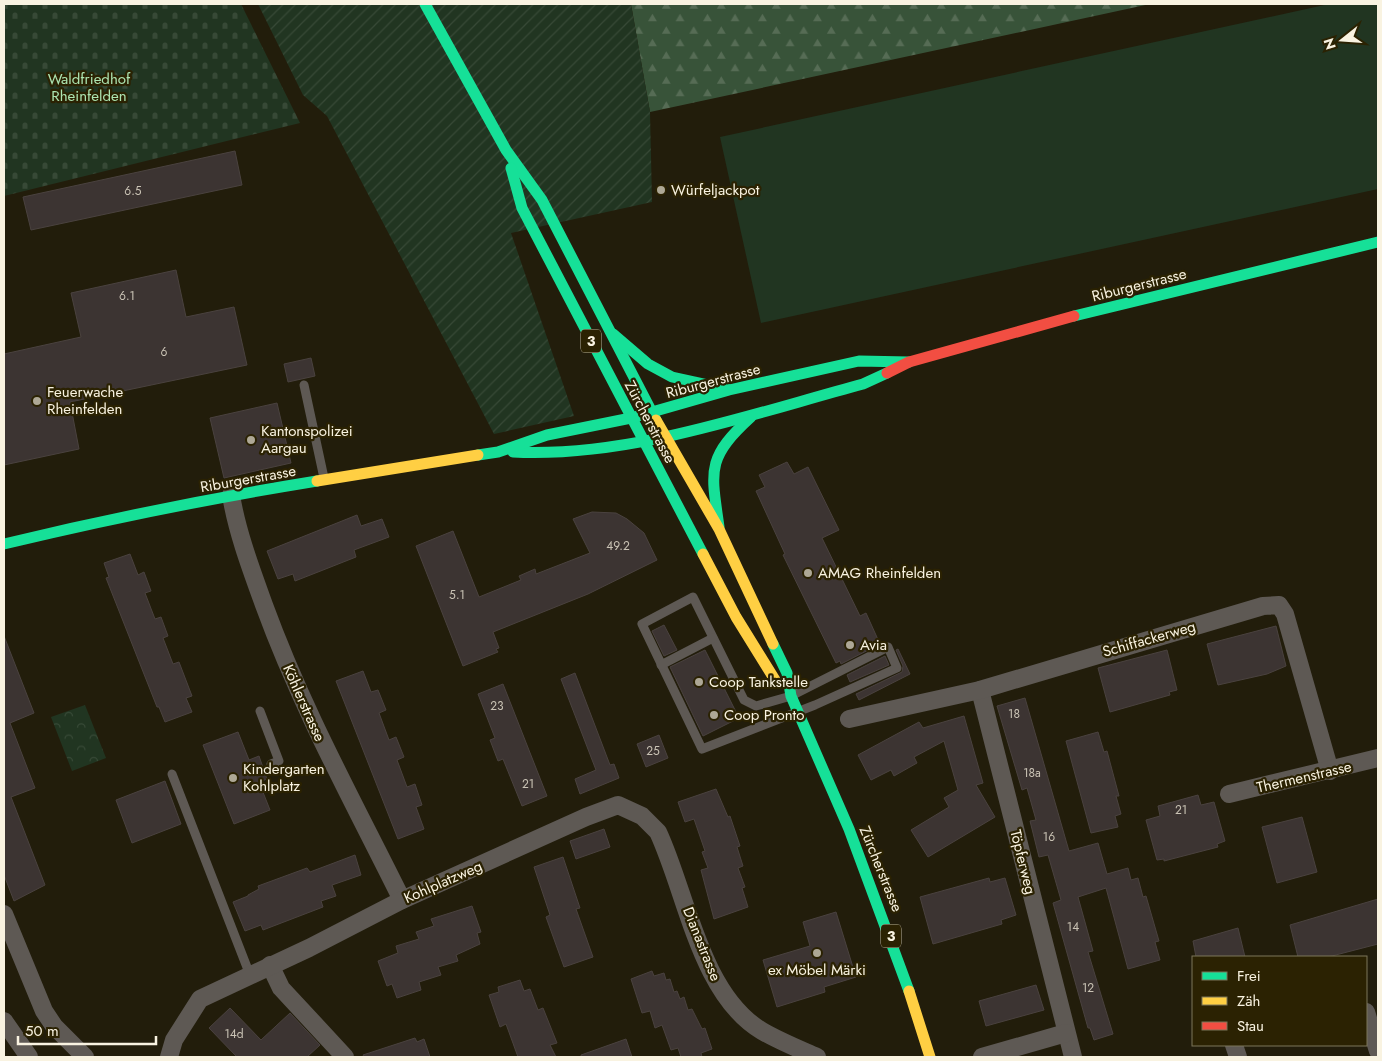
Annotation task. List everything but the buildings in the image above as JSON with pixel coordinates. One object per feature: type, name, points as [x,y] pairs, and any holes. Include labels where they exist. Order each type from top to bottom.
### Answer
[{"type":"main road","name":"Zürcherstrasse","points":[[425,4],[506,150],[542,200],[613,334],[652,413],[719,529],[787,673],[791,696],[855,842],[883,915],[930,1057]]},
{"type":"main road","name":"Zürcherstrasse","points":[[506,150],[522,208],[631,418],[736,616],[776,681],[791,696]]},
{"type":"main road","name":"Riburgerstrasse","points":[[498,452],[549,454],[617,447],[665,436],[862,384],[909,362],[1070,317],[1378,242]]},
{"type":"main road","points":[[613,334],[648,364],[672,377],[729,390]]},
{"type":"main road","name":"Riburgerstrasse","points":[[4,544],[98,521],[231,496],[498,452],[547,435],[631,418],[729,390],[858,361],[909,362]]},
{"type":"main road","name":"Riburgerstrasse","points":[[719,529],[712,476],[713,461],[721,446],[754,414]]},
{"type":"street","name":"Köhlerstrasse","points":[[231,496],[234,513],[256,584],[300,697],[402,900]]},
{"type":"street","name":"Schiffackerweg","points":[[849,720],[980,690],[1263,606],[1279,605],[1285,614],[1330,771]]},
{"type":"street","name":"Töpferweg","points":[[980,690],[1073,1057]]},
{"type":"street","name":"Thermenstrasse","points":[[1229,794],[1378,758]]},
{"type":"street","name":"Kohlplatzweg","points":[[169,1057],[174,1040],[200,999],[402,900],[586,816],[618,805]]},
{"type":"street","name":"Dianastrasse","points":[[618,805],[642,816],[658,832],[705,958],[715,980],[732,1003],[742,1015],[761,1031],[817,1057]]},
{"type":"street","points":[[4,914],[44,1011],[54,1026],[85,1057]]},
{"type":"street","points":[[270,965],[281,988],[344,1057]]},
{"type":"street","points":[[1367,1015],[1378,1051]]},
{"type":"street","points":[[4,1021],[29,1057]]},
{"type":"street","points":[[982,1057],[1066,1033]]},
{"type":"lane","points":[[304,385],[324,481]]},
{"type":"lane","points":[[693,597],[713,638],[744,700],[756,706],[791,696],[888,647],[897,668],[798,712],[702,749],[642,624],[693,597]]},
{"type":"lane","points":[[661,665],[713,638]]},
{"type":"lane","points":[[260,711],[279,761],[271,764]]},
{"type":"lane","points":[[172,774],[250,974]]},
{"type":"green space","name":"Waldfriedhof Rheinfelden","points":[[4,4],[241,4],[300,123],[4,196]]},
{"type":"green space","points":[[258,4],[631,4],[650,112],[652,202],[511,233],[574,416],[494,434],[327,116],[303,95]]},
{"type":"green space","points":[[631,4],[1150,4],[650,112]]},
{"type":"green space","points":[[1329,4],[1378,4],[1378,189],[761,323],[720,137]]},
{"type":"green space","points":[[85,705],[106,758],[72,771],[51,717]]},
{"type":"traffic: fast","points":[[425,4],[506,150],[542,200],[656,420]]},
{"type":"traffic: fast","points":[[511,168],[522,208],[703,554]]},
{"type":"traffic: fast","points":[[1074,316],[1378,242]]},
{"type":"traffic: fast","points":[[613,334],[648,364],[672,377],[727,389]]},
{"type":"traffic: fast","points":[[478,455],[498,452],[547,435],[631,418],[729,390],[859,361],[909,362]]},
{"type":"traffic: fast","points":[[513,452],[557,452],[645,441],[734,420],[863,384],[887,373]]},
{"type":"traffic: fast","points":[[719,527],[714,492],[715,466],[726,443],[751,417]]},
{"type":"traffic: fast","points":[[4,544],[238,494],[317,481]]},
{"type":"traffic: fast","points":[[773,644],[787,673],[791,696],[849,829],[909,991]]},
{"type":"traffic: slow","points":[[656,420],[719,529],[773,644]]},
{"type":"traffic: slow","points":[[317,481],[478,455]]},
{"type":"traffic: slow","points":[[703,554],[736,617],[775,680]]},
{"type":"traffic: slow","points":[[909,991],[930,1057]]},
{"type":"traffic: jam","points":[[887,373],[909,362],[1074,316]]},
{"type":"place","name":"Würfeljackpot","points":[[661,190]]},
{"type":"place","name":"Feuerwache Rheinfelden","points":[[37,401]]},
{"type":"place","name":"Kantonspolizei Aargau","points":[[251,440]]},
{"type":"place","name":"AMAG Rheinfelden","points":[[808,573]]},
{"type":"place","name":"Avia","points":[[850,645]]},
{"type":"place","name":"Coop Tankstelle","points":[[699,682]]},
{"type":"place","name":"Coop Pronto","points":[[714,715]]},
{"type":"place","name":"Kindergarten Kohlplatz","points":[[233,778]]},
{"type":"place","name":"ex Möbel Märki","points":[[817,953]]}]
